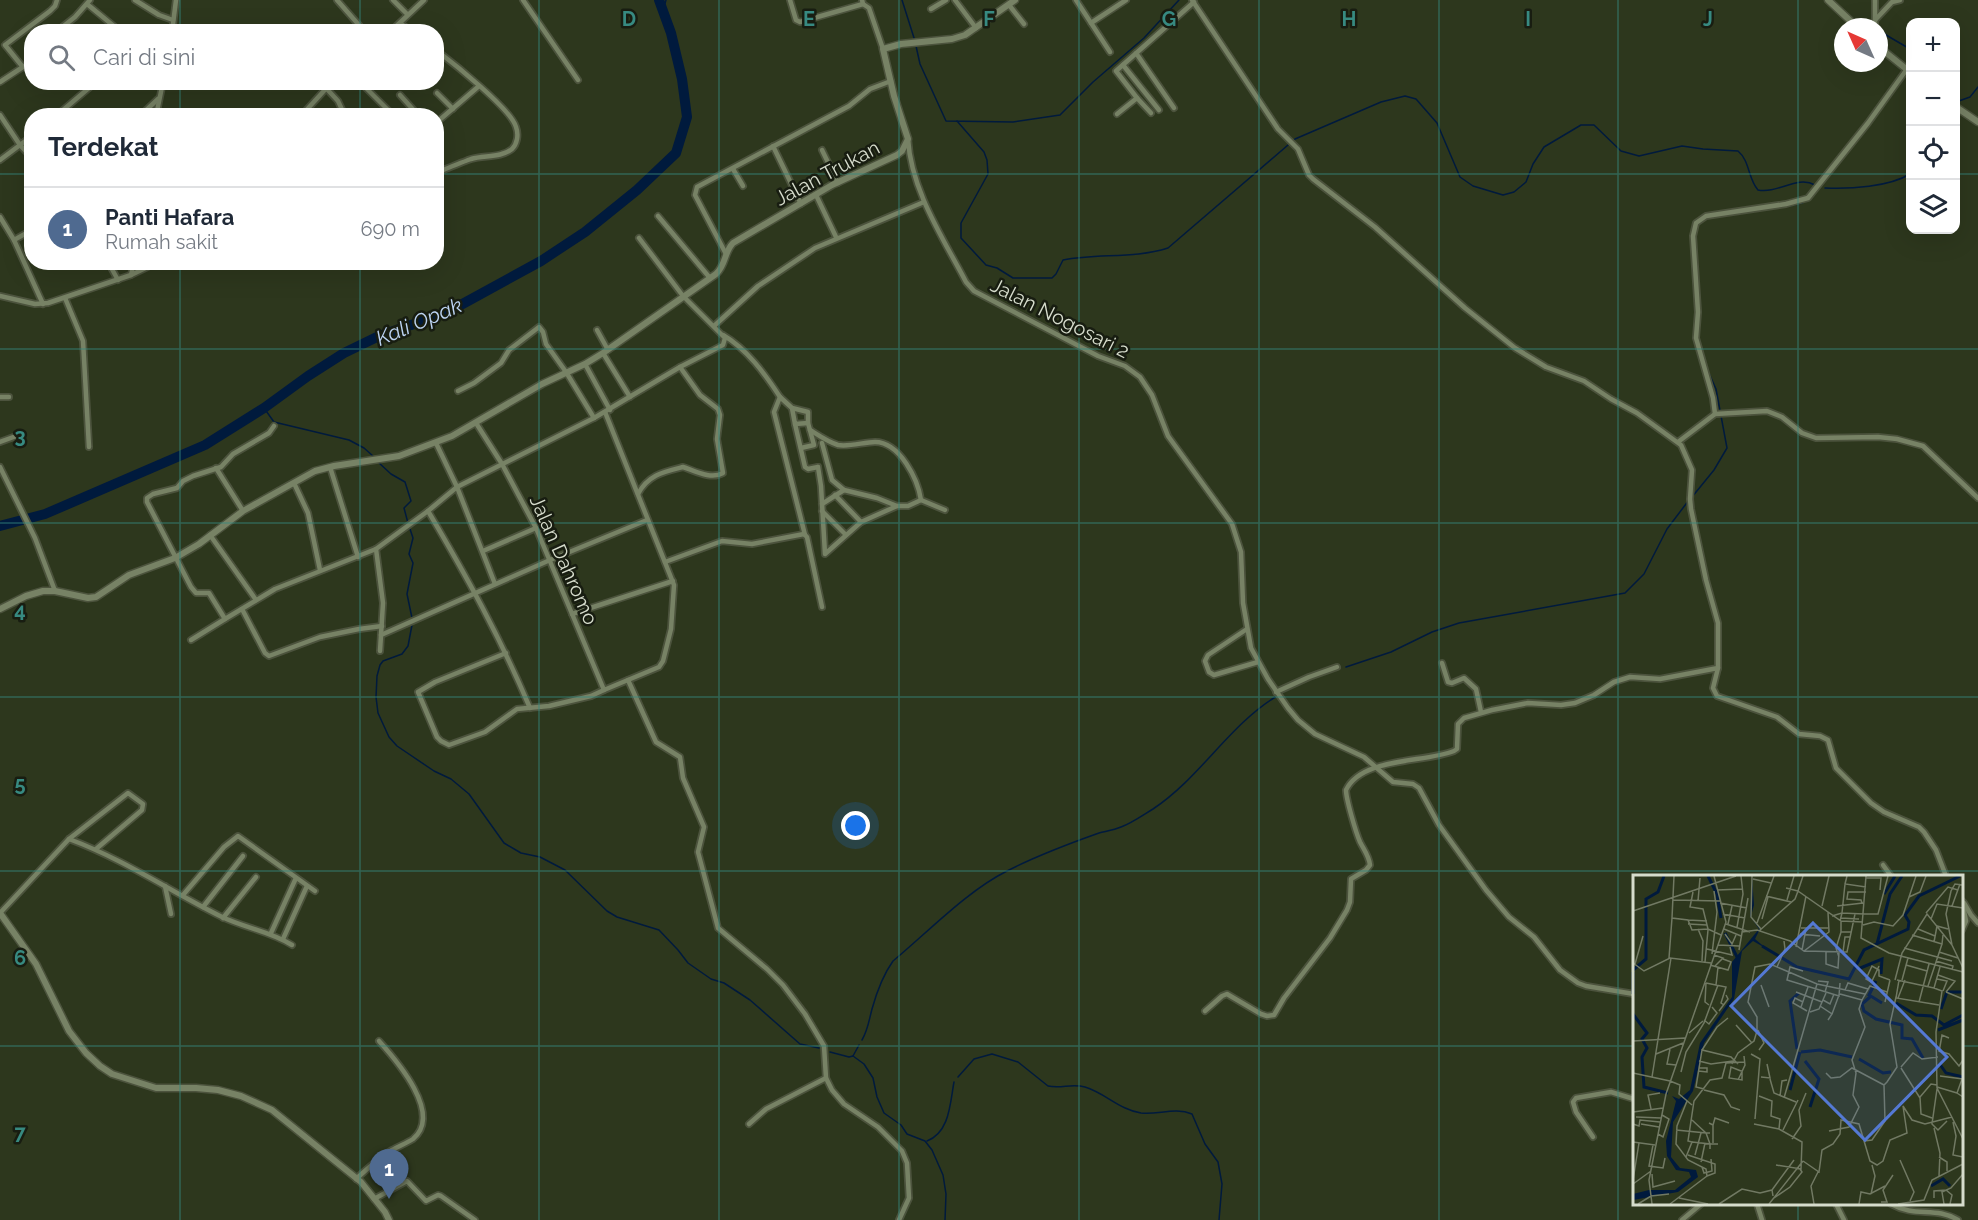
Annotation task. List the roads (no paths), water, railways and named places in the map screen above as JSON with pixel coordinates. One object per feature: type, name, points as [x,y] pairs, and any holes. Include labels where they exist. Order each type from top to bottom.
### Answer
[{"type":"street","points":[[34,24],[50,12],[57,0]]},
{"type":"street","points":[[135,0],[159,15],[173,20]]},
{"type":"street","points":[[173,24],[176,0]]},
{"type":"street","points":[[337,0],[358,24]]},
{"type":"street","points":[[393,0],[407,14]]},
{"type":"street","points":[[400,23],[424,0]]},
{"type":"street","points":[[523,0],[578,80]]},
{"type":"street","points":[[790,0],[796,20],[800,22],[863,2],[869,8],[884,49],[894,96],[908,139]]},
{"type":"street","points":[[930,9],[946,0]]},
{"type":"street","points":[[955,0],[976,28]]},
{"type":"street","points":[[1076,0],[1110,52]]},
{"type":"street","points":[[1091,23],[1126,0]]},
{"type":"street","points":[[1828,0],[1847,18]]},
{"type":"street","points":[[1875,0],[1876,18]]},
{"type":"street","points":[[1877,18],[1892,2],[1900,0]]},
{"type":"street","points":[[1151,113],[1116,72],[1193,1],[1278,129],[1298,149],[1313,179],[1375,227],[1465,308],[1515,348],[1546,367],[1584,381],[1637,413],[1678,442],[1692,470],[1691,509],[1718,623],[1718,668],[1713,688],[1717,696],[1778,717],[1799,734],[1820,736],[1828,740],[1836,768],[1871,803],[1884,812],[1922,829],[1936,850],[1946,875]]},
{"type":"street","points":[[66,24],[89,2],[112,24]]},
{"type":"street","points":[[884,49],[901,44],[930,42],[965,35],[1010,2],[1024,24]]},
{"type":"street","points":[[0,82],[22,66],[5,45],[24,31]]},
{"type":"street","points":[[1136,53],[1174,108]]},
{"type":"street","points":[[1888,54],[1906,69]]},
{"type":"street","points":[[444,58],[479,86],[514,123],[517,134],[516,143],[508,151],[474,158],[444,170]]},
{"type":"street","points":[[1123,65],[1159,110]]},
{"type":"street","points":[[1715,414],[1713,398],[1696,338],[1698,312],[1693,236],[1696,223],[1706,216],[1786,204],[1808,198],[1908,72]]},
{"type":"street","points":[[0,609],[35,592],[55,591],[88,598],[96,597],[129,575],[175,558],[243,511],[315,471],[399,456],[436,443],[566,372],[585,364],[722,269],[726,254],[695,195],[697,187],[849,106],[870,89],[892,81]]},
{"type":"street","points":[[444,116],[479,86]]},
{"type":"street","points":[[65,108],[87,90]]},
{"type":"street","points":[[157,108],[161,90]]},
{"type":"street","points":[[307,108],[324,90]]},
{"type":"street","points":[[328,90],[341,108]]},
{"type":"street","points":[[368,90],[385,108]]},
{"type":"street","points":[[437,93],[453,109]]},
{"type":"street","points":[[400,95],[412,108]]},
{"type":"street","points":[[148,108],[159,98]]},
{"type":"street","points":[[1117,114],[1137,98]]},
{"type":"street","points":[[1960,110],[1978,122]]},
{"type":"street","points":[[0,116],[24,149]]},
{"type":"street","name":"Jalan Trukan","points":[[726,254],[736,241],[838,183],[897,155],[902,151],[908,139]]},
{"type":"street","name":"Jalan Nogosari 2","points":[[908,139],[909,152],[924,202],[966,282],[974,291],[1098,356],[1125,366],[1145,383],[1152,394],[1168,436],[1232,524],[1241,552],[1247,629],[1251,648],[1276,692],[1298,720],[1315,734],[1354,752],[1377,767],[1393,782],[1413,784],[1419,788],[1438,825],[1486,890],[1509,916],[1534,937],[1560,970],[1586,986],[1633,994]]},
{"type":"street","points":[[0,160],[24,142]]},
{"type":"street","points":[[773,147],[801,204]]},
{"type":"street","points":[[822,150],[838,183]]},
{"type":"street","points":[[733,169],[742,186]]},
{"type":"street","points":[[816,195],[836,237]]},
{"type":"street","points":[[714,326],[758,286],[815,248],[836,237],[924,202]]},
{"type":"street","points":[[658,216],[710,278]]},
{"type":"street","points":[[0,217],[24,262]]},
{"type":"street","points":[[14,240],[24,234]]},
{"type":"street","points":[[191,640],[275,589],[376,549],[457,487],[608,411],[680,367],[723,345],[725,338],[683,296],[639,238]]},
{"type":"street","points":[[28,270],[43,304]]},
{"type":"street","points":[[112,270],[118,280]]},
{"type":"street","points":[[131,275],[132,270]]},
{"type":"street","points":[[0,296],[43,304],[118,280],[141,270]]},
{"type":"street","points":[[65,298],[83,341],[89,447]]},
{"type":"street","points":[[458,391],[474,383],[501,363],[509,350],[539,327],[546,344],[594,418]]},
{"type":"street","points":[[597,330],[630,397]]},
{"type":"street","points":[[721,334],[733,341],[756,364],[780,397],[792,408],[808,412],[808,423],[814,446]]},
{"type":"street","points":[[506,652],[420,690],[418,694],[437,738],[449,745],[485,732],[517,709],[549,706],[584,698],[659,667],[663,661],[671,630],[673,581],[647,520],[608,411],[585,364]]},
{"type":"street","points":[[638,494],[649,479],[659,473],[683,467],[695,474],[718,476],[723,473],[718,444],[720,415],[718,409],[700,395],[680,367]]},
{"type":"street","points":[[0,397],[9,397]]},
{"type":"street","points":[[780,397],[774,412],[822,607]]},
{"type":"street","points":[[792,408],[805,467],[808,469],[827,464]]},
{"type":"street","points":[[1678,442],[1715,414],[1767,411],[1782,417],[1802,433],[1816,438],[1878,437],[1918,444],[1929,450],[1978,498]]},
{"type":"street","name":"Jalan Dahromo","points":[[476,423],[502,464],[536,528],[604,690]]},
{"type":"street","points":[[795,424],[808,423]]},
{"type":"street","points":[[225,619],[209,593],[198,594],[194,591],[175,558],[147,498],[153,494],[172,490],[183,481],[223,465],[246,445],[269,433],[274,426]]},
{"type":"street","points":[[810,430],[839,445],[877,442],[887,444],[908,465],[915,476],[921,500]]},
{"type":"street","points":[[0,442],[19,435]]},
{"type":"street","points":[[801,448],[830,441]]},
{"type":"street","points":[[436,443],[457,487],[495,584]]},
{"type":"street","points":[[822,443],[832,480],[844,490],[877,498],[897,506],[908,506],[921,500],[945,510]]},
{"type":"street","points":[[0,467],[35,538],[55,591]]},
{"type":"street","points":[[330,467],[358,557]]},
{"type":"street","points":[[818,467],[822,512],[825,518],[845,534]]},
{"type":"street","points":[[216,468],[243,511]]},
{"type":"street","points":[[294,483],[308,513],[320,570]]},
{"type":"street","points":[[822,504],[844,490]]},
{"type":"street","points":[[835,495],[861,522]]},
{"type":"street","points":[[825,518],[825,554],[861,522],[897,506]]},
{"type":"street","points":[[428,511],[476,593],[506,652],[530,708]]},
{"type":"street","points":[[381,635],[647,520]]},
{"type":"street","points":[[483,551],[536,528]]},
{"type":"street","points":[[210,535],[256,600]]},
{"type":"street","points":[[665,562],[722,541],[752,544],[805,535]]},
{"type":"street","points":[[376,549],[382,590],[380,651]]},
{"type":"street","points":[[572,614],[673,581]]},
{"type":"street","points":[[242,609],[265,653],[269,656],[320,637],[382,626]]},
{"type":"street","points":[[1247,629],[1208,656],[1205,662],[1209,672],[1214,675],[1258,662]]},
{"type":"street","points":[[1442,663],[1448,682],[1464,678],[1474,687],[1481,712]]},
{"type":"street","points":[[1276,692],[1337,667]]},
{"type":"street","points":[[1205,1011],[1227,994],[1261,1014],[1274,1015],[1329,938],[1350,902],[1351,879],[1370,865],[1370,860],[1360,843],[1348,805],[1346,790],[1355,778],[1377,767],[1401,761],[1437,757],[1454,751],[1460,721],[1481,712],[1528,703],[1567,705],[1585,700],[1623,679],[1660,679],[1718,668]]},
{"type":"street","points":[[628,680],[656,742],[680,757],[683,778],[704,827],[698,852],[718,928],[767,969],[805,1014],[824,1046],[826,1078],[829,1087],[844,1104],[878,1127],[902,1151],[905,1157],[909,1198],[899,1220]]},
{"type":"street","points":[[96,849],[142,810],[143,804],[128,793],[69,840],[0,913],[36,964],[76,1042],[100,1066],[112,1074],[156,1088],[196,1088],[241,1096],[272,1110],[356,1179],[389,1220]]},
{"type":"street","points":[[183,895],[224,847],[238,836],[315,891]]},
{"type":"street","points":[[69,840],[96,849],[223,918],[271,933],[292,945]]},
{"type":"street","points":[[203,907],[243,856]]},
{"type":"street","points":[[1882,865],[1890,875]]},
{"type":"street","points":[[223,918],[256,877]]},
{"type":"street","points":[[271,933],[296,878]]},
{"type":"street","points":[[283,939],[307,885]]},
{"type":"street","points":[[165,886],[171,914]]},
{"type":"street","points":[[1963,901],[1978,922]]},
{"type":"street","points":[[1963,905],[1966,922],[1963,928]]},
{"type":"street","points":[[356,1179],[375,1161],[412,1139],[424,1122],[424,1114],[407,1075],[379,1041]]},
{"type":"street","points":[[749,1124],[770,1107],[826,1078]]},
{"type":"street","points":[[1593,1137],[1574,1108],[1573,1102],[1576,1098],[1611,1092],[1633,1098]]},
{"type":"street","points":[[374,1199],[407,1181],[426,1202],[438,1195],[441,1196],[475,1220]]},
{"type":"street","points":[[1682,1220],[1699,1205]]},
{"type":"street","points":[[1758,1205],[1762,1220]]},
{"type":"street","points":[[1837,1205],[1844,1220]]},
{"type":"street","points":[[1894,1205],[1905,1211],[1944,1213],[1959,1220]]},
{"type":"waterway","name":"Kali Opak","points":[[0,526],[45,514],[205,445],[344,353],[379,336],[446,313],[541,261],[585,232],[637,190],[676,153],[687,117],[682,79],[671,33],[659,0]]},
{"type":"waterway","name":"Kali Opak","points":[[663,10],[666,0]]},
{"type":"waterway","points":[[902,0],[915,41]]},
{"type":"waterway","points":[[916,46],[920,64],[946,121],[1013,122],[1060,115],[1093,82],[1144,38],[1179,0]]},
{"type":"waterway","points":[[1888,36],[1906,47]]},
{"type":"waterway","points":[[1811,198],[1906,74]]},
{"type":"waterway","points":[[1960,101],[1970,97],[1978,87]]},
{"type":"waterway","points":[[957,121],[984,152],[988,174],[961,223],[961,238],[986,265],[997,268],[1013,278],[1052,278],[1063,260],[1142,254],[1168,248],[1295,139],[1381,102],[1405,96],[1416,99],[1437,123],[1460,177],[1473,186],[1503,195],[1514,192],[1526,182],[1533,164],[1544,147],[1581,125],[1594,125],[1621,151],[1639,156],[1682,146],[1738,151],[1745,160],[1752,181],[1758,190],[1773,190],[1801,182],[1815,185]]},
{"type":"waterway","points":[[1825,188],[1880,184],[1906,176]]},
{"type":"waterway","points":[[1789,206],[1807,200]]},
{"type":"waterway","points":[[1697,263],[1699,300]]},
{"type":"waterway","points":[[1699,332],[1699,342]]},
{"type":"waterway","points":[[1692,497],[1714,470],[1727,448],[1716,389],[1707,369]]},
{"type":"waterway","points":[[264,408],[274,422],[349,440],[373,456]]},
{"type":"waterway","points":[[378,462],[391,474],[405,482],[411,501],[404,508],[408,523]]},
{"type":"waterway","points":[[1346,667],[1391,652],[1432,632],[1459,623],[1625,593],[1644,574],[1667,529],[1689,500]]},
{"type":"waterway","points":[[410,529],[413,538],[409,554],[413,563],[407,594],[412,618]]},
{"type":"waterway","points":[[412,625],[408,646],[402,654],[383,661],[377,676],[378,713],[389,737],[397,746],[434,771],[451,779],[469,794],[504,843],[521,853],[540,857],[565,870],[607,911],[617,917],[659,930],[688,963],[711,979],[724,983],[750,1000],[800,1044],[819,1048]]},
{"type":"waterway","points":[[1281,693],[1304,682]]},
{"type":"waterway","points":[[862,1040],[878,990],[893,961],[977,889],[1041,855],[1116,829],[1153,809],[1185,782],[1244,722],[1277,696]]},
{"type":"waterway","points":[[830,1052],[849,1057],[853,1056],[859,1045]]},
{"type":"waterway","points":[[958,1077],[974,1059],[992,1054],[1018,1062],[1048,1086],[1085,1087],[1126,1109],[1141,1113],[1179,1111],[1192,1114],[1205,1144],[1218,1162],[1222,1184],[1219,1220]]},
{"type":"waterway","points":[[853,1056],[864,1064],[873,1078],[877,1097],[884,1113],[901,1125],[907,1134],[925,1141],[932,1150],[943,1175],[946,1194],[945,1220]]},
{"type":"waterway","points":[[927,1141],[935,1137],[945,1124],[954,1082]]},
{"type":"place","name":"Panti Hafara","points":[[389,1199]]}]
